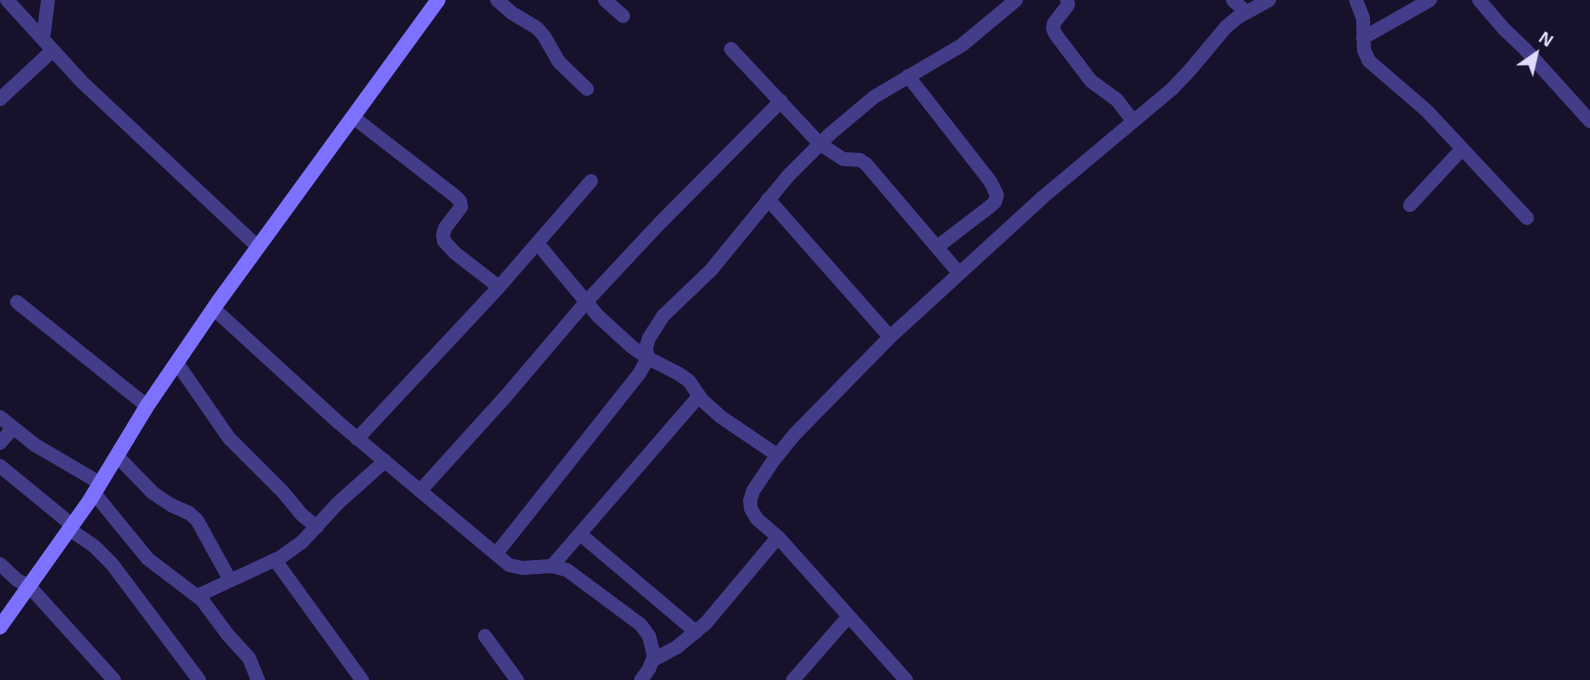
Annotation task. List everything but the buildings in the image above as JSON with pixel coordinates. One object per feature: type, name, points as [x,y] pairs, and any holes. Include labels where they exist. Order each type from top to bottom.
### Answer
[{"type":"main road","points":[[0,627],[71,527],[147,406],[214,309],[438,0]]},
{"type":"street","points":[[7,0],[97,96],[258,247]]},
{"type":"street","points":[[43,39],[48,0]]},
{"type":"street","points":[[497,0],[512,13],[537,28],[559,62],[587,89]]},
{"type":"street","points":[[605,0],[623,16]]},
{"type":"street","points":[[496,554],[639,374],[648,358],[646,348],[649,338],[663,316],[711,270],[768,199],[820,144],[868,102],[962,45],[1016,0]]},
{"type":"street","points":[[1233,0],[1246,12]]},
{"type":"street","points":[[906,680],[778,537],[757,519],[751,509],[750,501],[753,491],[777,455],[824,402],[958,272],[1172,89],[1226,27],[1246,12],[1269,0]]},
{"type":"street","points":[[1356,0],[1363,18],[1364,50],[1369,61],[1418,102],[1527,218]]},
{"type":"street","points":[[1363,38],[1430,0]]},
{"type":"street","points":[[1479,0],[1590,121]]},
{"type":"street","points":[[1070,2],[1054,23],[1053,29],[1056,35],[1091,81],[1117,100],[1133,121]]},
{"type":"street","points":[[731,49],[820,144],[843,159],[860,160],[866,164],[958,272]]},
{"type":"street","points":[[0,99],[52,50]]},
{"type":"street","points":[[908,76],[990,181],[997,195],[995,202],[937,247]]},
{"type":"street","points":[[420,491],[512,389],[586,302],[658,225],[781,101]]},
{"type":"street","points":[[353,117],[460,201],[460,207],[445,228],[444,241],[455,253],[500,287]]},
{"type":"street","points":[[1410,205],[1462,149]]},
{"type":"street","points":[[357,439],[500,287],[591,181]]},
{"type":"street","points":[[768,199],[890,337]]},
{"type":"street","points":[[538,244],[609,327],[648,358],[679,374],[721,417],[777,455]]},
{"type":"street","points":[[17,302],[147,406]]},
{"type":"street","points":[[214,309],[357,439],[509,565],[522,568],[552,566],[567,570],[641,625],[650,636],[654,656],[641,680]]},
{"type":"street","points":[[177,363],[229,438],[317,527]]},
{"type":"street","points":[[552,566],[699,396]]},
{"type":"street","points":[[0,417],[34,445],[97,488],[148,559],[197,596],[243,650],[258,680]]},
{"type":"street","points":[[0,443],[13,428]]},
{"type":"street","points":[[117,456],[153,493],[171,506],[197,519],[230,580]]},
{"type":"street","points":[[197,596],[275,560],[302,542],[338,503],[384,461]]},
{"type":"street","points":[[0,466],[112,564],[199,680]]},
{"type":"street","points":[[580,534],[696,632]]},
{"type":"street","points":[[653,660],[677,647],[696,632],[778,537]]},
{"type":"street","points":[[275,560],[362,680]]},
{"type":"street","points":[[0,564],[17,580],[29,586],[114,680]]},
{"type":"street","points":[[793,680],[849,616]]},
{"type":"street","points":[[485,636],[517,680]]}]
